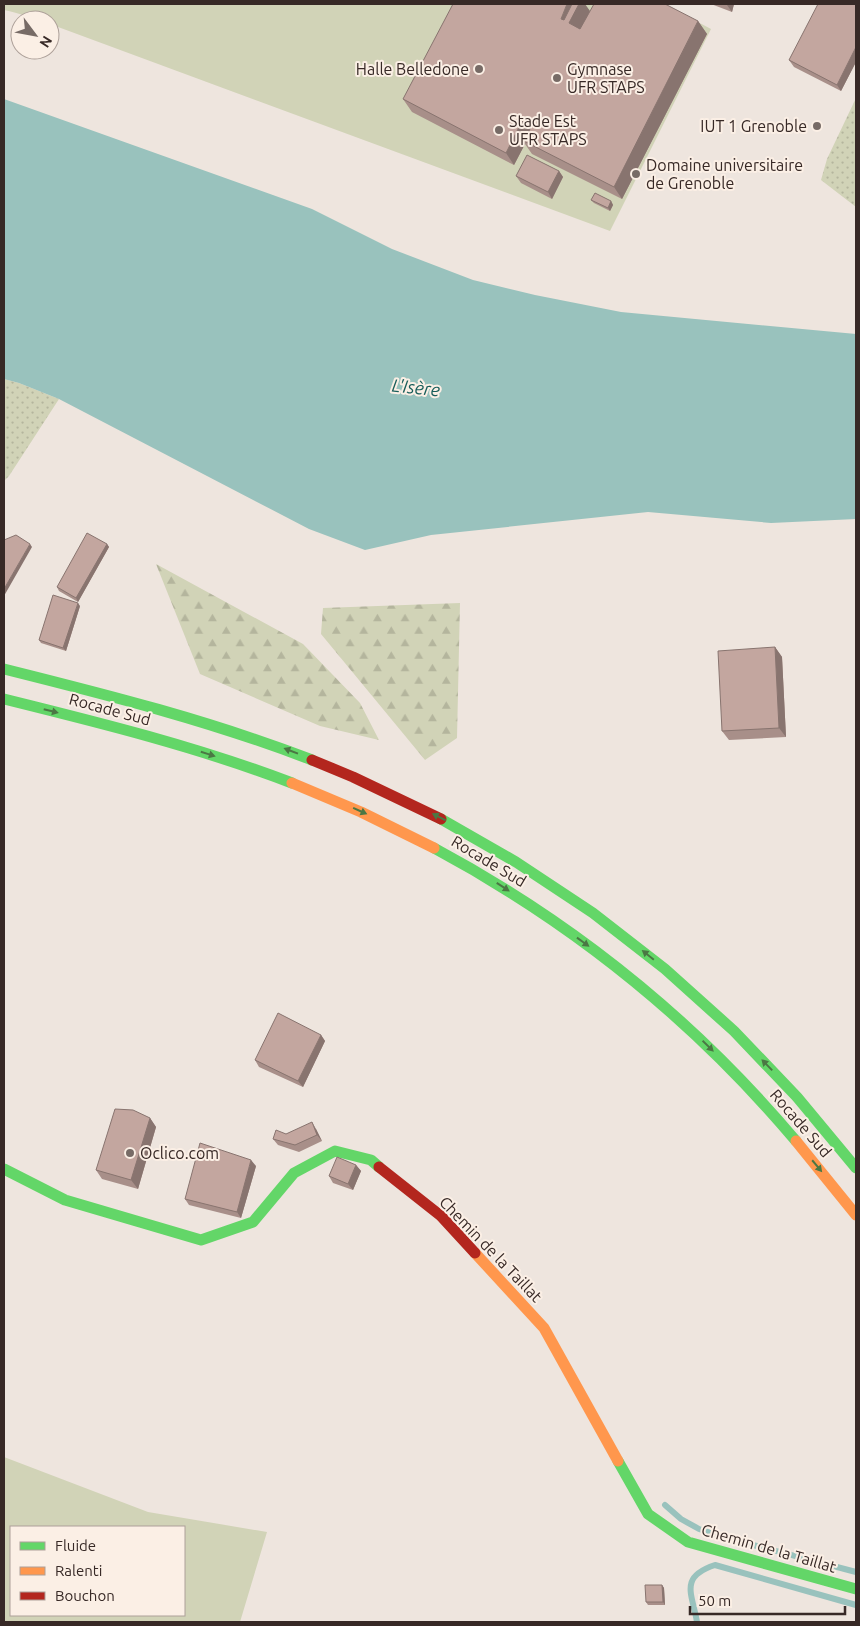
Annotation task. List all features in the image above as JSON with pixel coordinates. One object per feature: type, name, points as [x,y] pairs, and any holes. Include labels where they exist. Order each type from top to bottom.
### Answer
[{"type":"main road","name":"Rocade Sud","points":[[4,669],[154,708],[268,743],[342,772],[417,806],[489,845],[590,910],[653,959],[714,1011],[790,1089],[856,1168]]},
{"type":"main road","name":"Rocade Sud","points":[[4,699],[150,736],[303,787],[416,837],[487,877],[544,914],[604,958],[654,997],[696,1034],[722,1059],[792,1136],[856,1215]]},
{"type":"main road","name":"Chemin de la Taillat","points":[[4,1169],[65,1200],[201,1240],[253,1222],[294,1173],[335,1151],[371,1160],[441,1216],[544,1328],[648,1514],[688,1542],[856,1589]]},
{"type":"green space","name":"Stade Est UFR STAPS","points":[[4,4],[664,4],[711,29],[610,231],[60,28],[60,10],[10,10],[10,12],[4,10]]},
{"type":"green space","points":[[856,98],[856,207],[821,180],[827,159]]},
{"type":"green space","points":[[4,379],[59,399],[4,481]]},
{"type":"green space","points":[[156,564],[303,644],[360,703],[379,740],[320,726],[200,674]]},
{"type":"green space","points":[[460,603],[457,738],[425,760],[321,634],[323,608]]},
{"type":"green space","points":[[4,1457],[148,1512],[267,1532],[240,1622],[4,1622]]},
{"type":"water","name":"L'Isère","points":[[4,99],[312,209],[392,249],[473,280],[535,295],[621,312],[856,334],[856,519],[771,523],[648,512],[431,535],[365,550],[309,529],[59,399],[4,379]]},
{"type":"building","name":"Gymnase UFR STAPS","points":[[453,4],[567,4],[561,19],[564,20],[572,4],[579,4],[569,23],[580,29],[594,4],[665,4],[698,21],[614,187],[524,141],[534,121],[524,117],[506,153],[403,99]]},
{"type":"building","points":[[818,4],[856,4],[856,47],[837,85],[789,60]]},
{"type":"building","points":[[527,155],[559,171],[548,192],[516,176]]},
{"type":"building","points":[[595,193],[611,201],[608,208],[591,200]]},
{"type":"building","points":[[87,533],[107,544],[76,598],[57,587]]},
{"type":"building","points":[[16,535],[30,544],[4,589],[4,540]]},
{"type":"building","points":[[53,595],[78,603],[63,648],[39,640]]},
{"type":"building","points":[[775,647],[779,728],[722,731],[718,651]]},
{"type":"building","points":[[278,1013],[321,1035],[298,1081],[255,1060]]},
{"type":"building","name":"Oclico.com","points":[[115,1109],[133,1110],[150,1118],[131,1180],[96,1170]]},
{"type":"building","points":[[312,1122],[317,1135],[295,1145],[273,1139],[276,1130],[286,1134]]},
{"type":"building","points":[[200,1143],[251,1160],[237,1212],[185,1199]]},
{"type":"building","points":[[337,1157],[356,1165],[348,1184],[329,1176]]},
{"type":"building","points":[[645,1585],[662,1585],[663,1602],[646,1602]]},
{"type":"waterway","points":[[665,1505],[681,1519],[699,1529],[856,1572]]},
{"type":"waterway","points":[[697,1622],[691,1594],[692,1581],[696,1575],[715,1565],[856,1605]]},
{"type":"traffic: fast","points":[[4,669],[198,721],[312,760]]},
{"type":"traffic: fast","points":[[4,699],[185,747],[292,783]]},
{"type":"traffic: fast","points":[[441,819],[516,862],[593,913],[665,969],[734,1031],[797,1097],[856,1168]]},
{"type":"traffic: fast","points":[[434,848],[535,908],[629,977],[716,1055],[796,1141]]},
{"type":"traffic: fast","points":[[4,1169],[65,1200],[201,1240],[253,1222],[294,1173],[335,1151],[371,1160],[379,1167]]},
{"type":"traffic: fast","points":[[618,1461],[648,1514],[688,1542],[856,1589]]},
{"type":"traffic: slow","points":[[292,783],[361,812],[434,848]]},
{"type":"traffic: slow","points":[[796,1141],[856,1215]]},
{"type":"traffic: slow","points":[[475,1253],[544,1328],[618,1461]]},
{"type":"traffic: jam","points":[[312,760],[353,777],[441,819]]},
{"type":"traffic: jam","points":[[379,1167],[441,1216],[475,1253]]},
{"type":"place","name":"Halle Belledone","points":[[479,69]]},
{"type":"place","name":"Gymnase UFR STAPS","points":[[557,78]]},
{"type":"place","name":"IUT 1 Grenoble","points":[[817,126]]},
{"type":"place","name":"Stade Est UFR STAPS","points":[[499,130]]},
{"type":"place","name":"Domaine universitaire de Grenoble","points":[[636,174]]},
{"type":"place","name":"Oclico.com","points":[[130,1153]]}]
